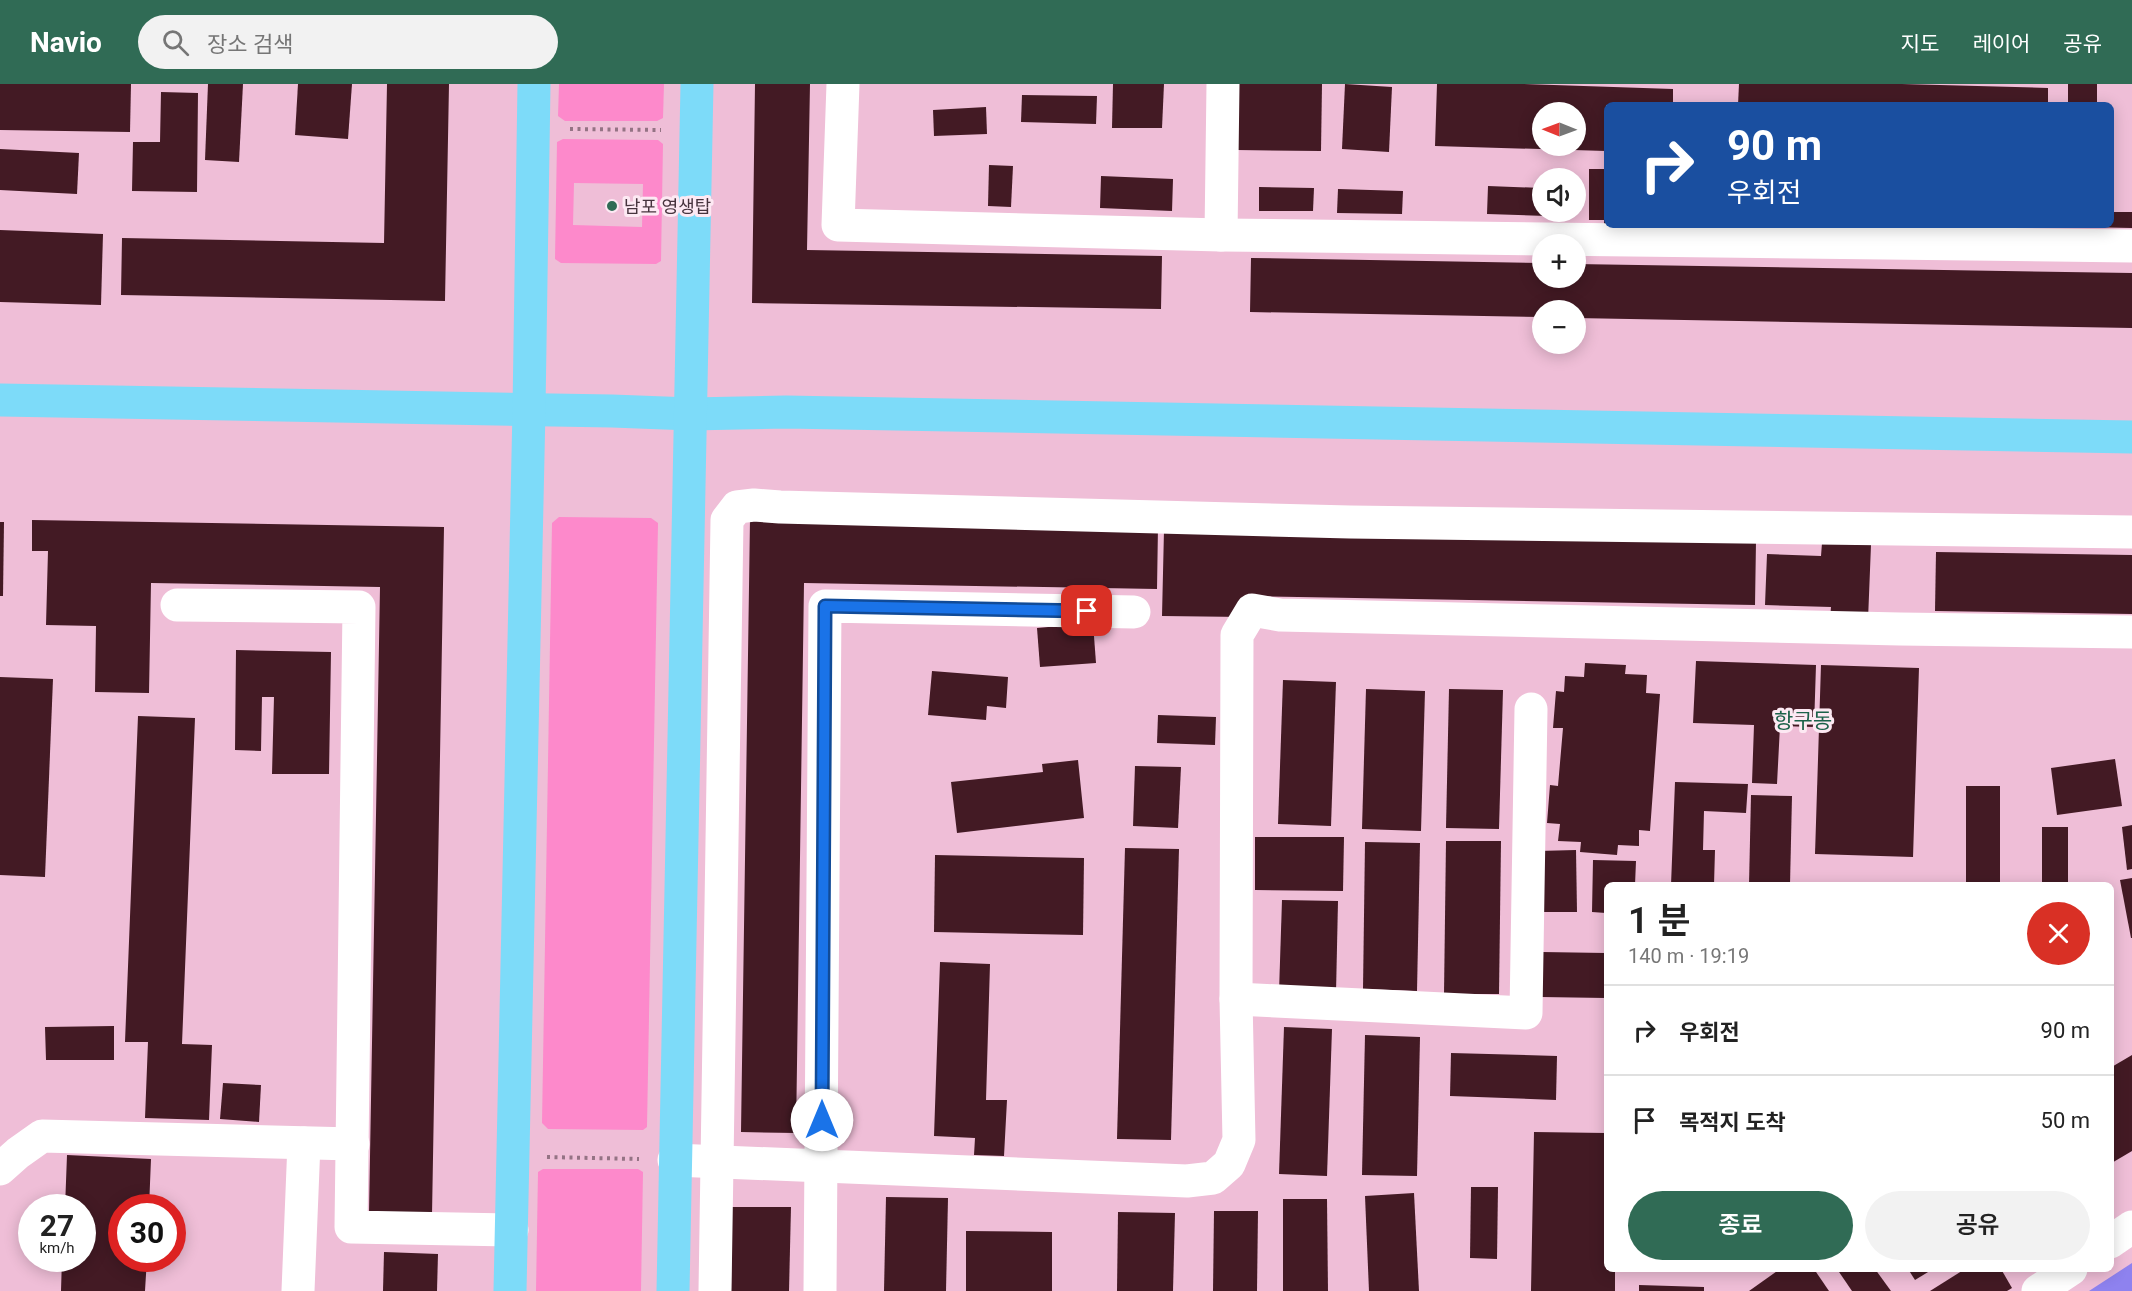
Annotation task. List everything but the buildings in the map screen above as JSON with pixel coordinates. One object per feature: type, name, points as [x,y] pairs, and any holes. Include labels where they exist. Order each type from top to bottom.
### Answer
[{"type":"main road","points":[[510,1291],[534,84]]},
{"type":"main road","points":[[673,1291],[697,84]]},
{"type":"main road","points":[[0,400],[691,414],[798,412],[2132,437]]},
{"type":"street","points":[[843,84],[838,225],[1221,235],[2132,246]]},
{"type":"street","points":[[1221,235],[1223,84]]},
{"type":"street","points":[[716,1291],[727,520],[737,507],[754,505],[1362,522],[2132,532]]},
{"type":"street","points":[[177,605],[359,607],[351,1227],[512,1230]]},
{"type":"street","points":[[820,1291],[825,606],[1134,612]]},
{"type":"street","points":[[674,1160],[1187,1181],[1213,1178],[1229,1164],[1239,1140],[1236,999],[1237,635],[1252,610],[1292,615],[1876,629],[2132,632]]},
{"type":"street","points":[[1236,999],[1526,1013],[1531,710]]},
{"type":"street","points":[[0,1169],[42,1136],[353,1144]]},
{"type":"street","points":[[298,1291],[304,1143]]},
{"type":"street","points":[[2114,1239],[2132,1227]]},
{"type":"street","points":[[2038,1291],[2066,1272]]},
{"type":"path","points":[[533,128],[697,131]]},
{"type":"path","points":[[514,1156],[674,1160]]},
{"type":"shaded area","points":[[559,84],[664,84],[663,118],[657,121],[565,121],[558,116]]},
{"type":"shaded area","points":[[563,139],[658,140],[663,144],[661,261],[656,264],[561,263],[555,259],[557,142]],"holes":[[[574,183],[643,184],[642,227],[573,225]]]},
{"type":"shaded area","points":[[559,517],[651,518],[658,523],[647,1127],[643,1130],[548,1129],[542,1123],[552,523]]},
{"type":"shaded area","points":[[543,1169],[638,1169],[643,1172],[641,1291],[536,1291],[538,1172]]},
{"type":"shaded area","points":[[2132,1263],[2132,1291],[2089,1291]]},
{"type":"place","name":"남포 영생탑","points":[[612,206]]},
{"type":"district","name":"항구동","points":[[1803,721]]},
{"type":"route","points":[[822,1120],[825,606],[1087,611]]}]
